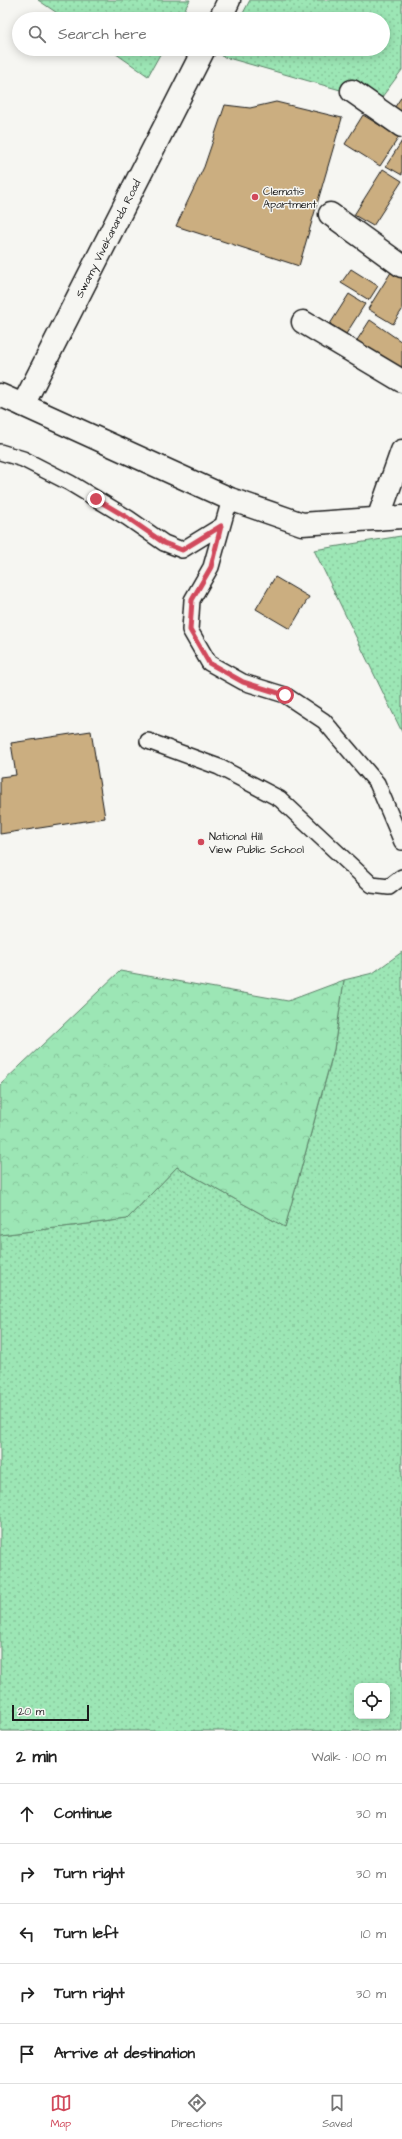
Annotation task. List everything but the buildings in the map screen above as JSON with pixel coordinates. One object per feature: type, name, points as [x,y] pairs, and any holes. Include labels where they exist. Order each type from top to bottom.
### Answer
[{"type":"street","points":[[223,12],[229,0]]},
{"type":"street","name":"Swamy Vivekananda Road","points":[[23,405],[200,56]]},
{"type":"street","points":[[352,91],[402,126]]},
{"type":"street","points":[[330,214],[402,266]]},
{"type":"street","points":[[303,322],[402,380]]},
{"type":"street","points":[[0,395],[230,499],[302,524],[402,517]]},
{"type":"street","points":[[378,519],[402,451]]},
{"type":"lane","points":[[0,452],[23,460],[64,480],[128,518],[164,543],[182,550],[221,526]]},
{"type":"lane","points":[[230,499],[221,526],[211,567],[192,600],[190,630],[209,663],[243,682],[285,695],[324,721],[377,783],[402,842]]},
{"type":"lane","points":[[148,741],[219,766],[280,799],[372,885],[389,887],[402,877]]},
{"type":"green space","points":[[38,0],[190,0],[183,12],[56,12]]},
{"type":"green space","points":[[250,0],[402,0],[402,70],[379,101],[221,56],[390,56],[390,12],[244,12]]},
{"type":"green space","points":[[119,56],[159,56],[148,76]]},
{"type":"green space","points":[[402,537],[402,732],[314,550]]},
{"type":"green space","points":[[402,952],[402,1731],[0,1731],[0,1235],[127,1219],[177,1167],[285,1227],[334,1050],[344,980],[373,973]]},
{"type":"green space","points":[[120,971],[288,1001],[344,980],[334,1049],[285,1227],[177,1167],[127,1219],[0,1235],[0,1085]]},
{"type":"place","name":"Clematis Apartment","points":[[255,197]]},
{"type":"place","name":"National Hill View Public School","points":[[201,842]]},
{"type":"route","points":[[96,499],[128,518],[164,543],[182,550],[221,526],[211,567],[192,600],[190,630],[209,663],[243,682],[285,695]]}]
